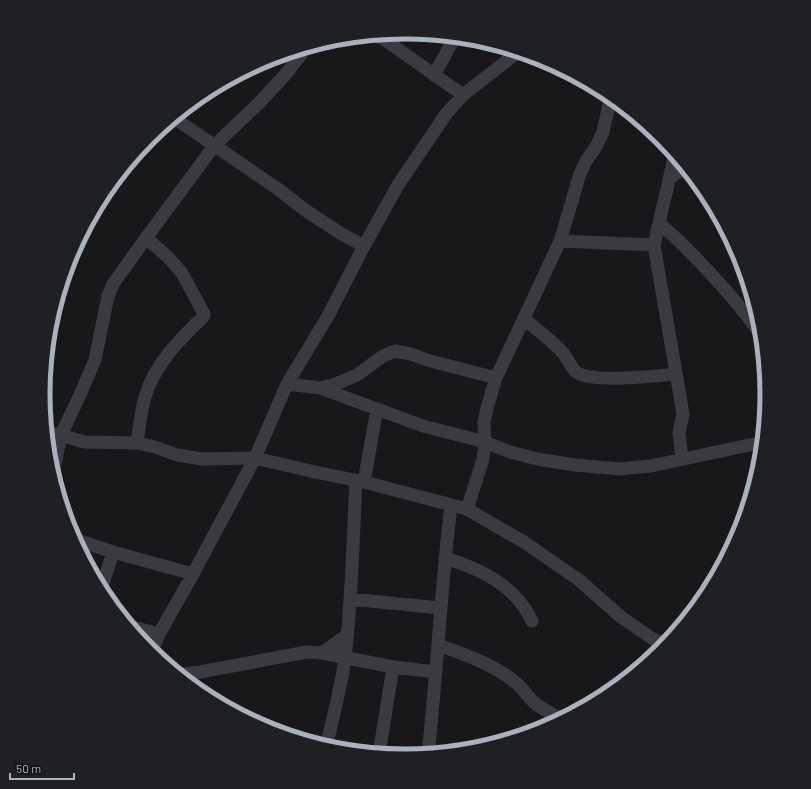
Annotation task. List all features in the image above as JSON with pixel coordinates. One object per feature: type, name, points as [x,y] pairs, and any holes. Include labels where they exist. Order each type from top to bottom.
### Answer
[{"type":"street","points":[[385,40],[463,95]]},
{"type":"street","points":[[434,75],[452,42]]},
{"type":"street","points":[[56,459],[61,435],[95,360],[108,296],[114,284],[214,146],[259,103],[285,75],[299,55]]},
{"type":"street","points":[[154,646],[255,458],[287,384],[328,316],[364,246],[398,185],[446,114],[463,95],[513,56]]},
{"type":"street","points":[[467,508],[478,480],[483,459],[486,408],[496,378],[560,241],[580,174],[603,132],[609,103]]},
{"type":"street","points":[[178,121],[278,189],[305,210],[340,233],[364,246]]},
{"type":"street","points":[[674,161],[654,245],[683,414],[679,433],[682,459]]},
{"type":"street","points":[[670,178],[681,170]]},
{"type":"street","points":[[659,223],[679,240],[708,270],[754,325]]},
{"type":"street","points":[[136,443],[145,397],[150,384],[162,363],[182,338],[204,316],[182,273],[168,257],[146,238]]},
{"type":"street","points":[[560,241],[654,245]]},
{"type":"street","points":[[524,319],[564,354],[576,372],[586,376],[604,379],[676,374]]},
{"type":"street","points":[[320,388],[333,385],[357,375],[383,356],[395,351],[411,354],[427,360],[496,378]]},
{"type":"street","points":[[287,384],[320,388],[424,426],[485,442],[510,452],[536,459],[612,468],[651,466],[758,443]]},
{"type":"street","points":[[328,741],[339,692],[345,657],[360,481],[377,409]]},
{"type":"street","points":[[52,433],[84,442],[136,443],[155,447],[177,455],[202,459],[255,458],[360,481],[467,508],[524,542],[579,580],[621,617],[660,643]]},
{"type":"street","points":[[429,749],[440,608],[451,505]]},
{"type":"street","points":[[82,542],[113,552],[193,574]]},
{"type":"street","points":[[104,581],[113,552]]},
{"type":"street","points":[[445,558],[495,578],[516,597],[526,609],[532,621]]},
{"type":"street","points":[[350,598],[440,608]]},
{"type":"street","points":[[137,628],[159,634]]},
{"type":"street","points":[[322,653],[347,635]]},
{"type":"street","points":[[438,645],[470,656],[515,681],[536,704],[556,716]]},
{"type":"street","points":[[185,674],[307,652],[345,657],[393,667],[436,672]]},
{"type":"street","points":[[380,749],[393,667]]}]
